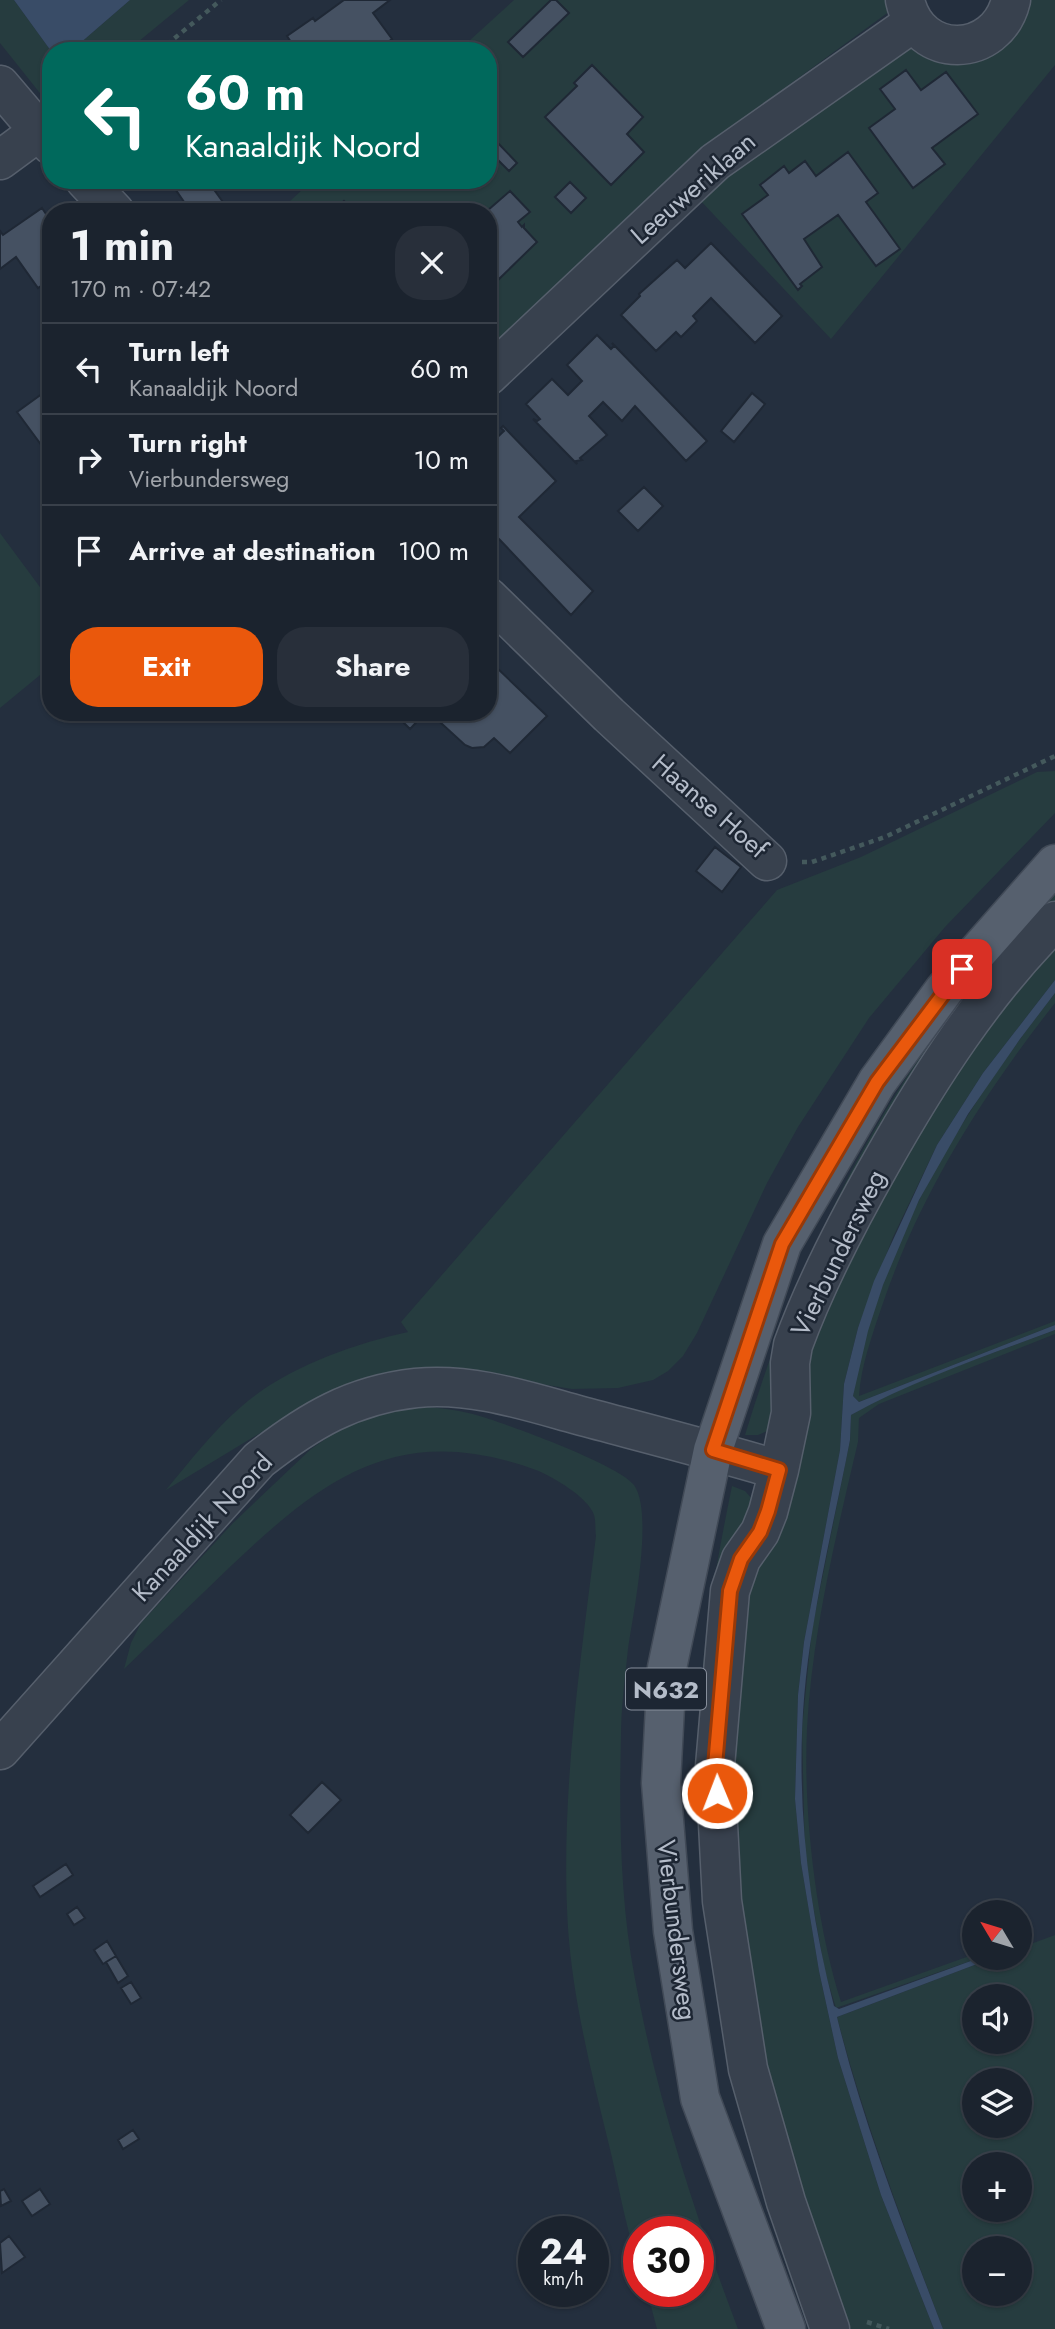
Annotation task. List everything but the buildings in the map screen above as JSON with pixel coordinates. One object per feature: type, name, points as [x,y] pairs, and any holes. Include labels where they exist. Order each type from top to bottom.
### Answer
[{"type":"main road","name":"Vierbundersweg","points":[[786,2329],[700,2098],[673,1931],[661,1783],[667,1668],[713,1450],[782,1244],[870,1093],[944,990],[1055,864]]},
{"type":"street","name":"Leeuweriklaan","points":[[497,368],[715,162],[909,11],[931,38],[948,45],[965,45],[981,40],[995,31],[1005,18],[1012,0]]},
{"type":"street","points":[[0,85],[42,134]]},
{"type":"street","points":[[0,160],[42,139]]},
{"type":"street","points":[[93,189],[107,203]]},
{"type":"street","name":"Haanse Hoef","points":[[497,606],[608,715],[767,861]]},
{"type":"street","name":"Vierbundersweg","points":[[830,2329],[786,2202],[748,2070],[722,1901],[715,1766],[730,1591],[741,1559],[760,1532],[779,1470],[791,1413],[790,1363],[793,1345],[853,1212],[912,1108],[959,1036],[1017,959],[1055,921]]},
{"type":"street","name":"Kanaaldijk Noord","points":[[0,1750],[259,1460],[299,1429],[327,1413],[371,1396],[417,1387],[453,1387],[510,1397],[779,1470]]},
{"type":"path","points":[[170,42],[221,0]]},
{"type":"path","name":"Haanse Hoef","points":[[767,861],[812,862],[851,849],[885,836],[1055,756]]},
{"type":"green space","points":[[0,0],[14,0],[44,42],[42,42],[42,96],[0,43]]},
{"type":"green space","points":[[130,0],[189,0],[138,42],[81,42]]},
{"type":"green space","points":[[514,0],[888,0],[890,11],[704,147],[497,350],[497,203],[288,203],[303,189],[497,189],[497,42],[468,42]]},
{"type":"green space","points":[[1024,0],[1055,0],[1055,65],[831,339],[698,198],[909,45],[932,60],[954,61]]},
{"type":"green space","points":[[0,533],[42,590],[42,673],[0,708]]},
{"type":"green space","points":[[1055,771],[1055,813],[945,927],[869,1018],[798,1127],[767,1183],[697,1333],[683,1356],[668,1371],[653,1380],[618,1388],[572,1389],[479,1374],[318,1398],[166,1490],[202,1446],[259,1392],[320,1359],[408,1332],[401,1322],[777,890],[861,857],[1037,772]]},
{"type":"green space","points":[[1055,892],[1055,906],[973,1002],[770,1430],[758,1435],[745,1435],[785,1318],[834,1205],[863,1150],[928,1046],[998,956]]},
{"type":"green space","points":[[1055,936],[1055,980],[983,1073],[937,1145],[893,1237],[858,1328],[844,1384],[840,1450],[804,1642],[798,1695],[795,1799],[801,1863],[819,1971],[838,2058],[881,2195],[934,2329],[841,2329],[794,2191],[732,1902],[734,1646],[801,1372],[885,1172]]},
{"type":"green space","points":[[1055,993],[1055,1003],[1003,1073],[956,1146],[916,1222],[875,1326],[859,1396],[1055,1321],[1055,1325],[859,1402],[853,1396],[864,1341],[881,1287],[903,1234],[928,1182],[957,1132],[1021,1037]]},
{"type":"green space","points":[[1055,1330],[1055,1334],[879,1404],[859,1418],[858,1442],[814,1657],[806,1762],[809,1831],[818,1903],[841,2002],[962,1959],[962,1964],[836,2008],[825,1972],[805,1861],[802,1729],[812,1629],[850,1440],[851,1415],[900,1390]]},
{"type":"green space","points":[[413,1406],[473,1414],[584,1455],[606,1466],[634,1485],[640,1499],[640,1564],[621,1726],[623,1889],[635,1979],[654,2068],[698,2216],[625,2216],[578,2009],[570,1955],[566,1879],[573,1731],[596,1536],[594,1515],[585,1502],[569,1488],[543,1473],[488,1456],[445,1452],[406,1455],[369,1465],[334,1482],[267,1533],[124,1669],[131,1643],[141,1623],[233,1523],[311,1449],[340,1429],[371,1414]]},
{"type":"green space","points":[[732,1486],[745,1491],[754,1501],[735,1553],[724,1991],[820,2329],[809,2329],[758,2174],[720,2015],[708,1935],[700,1854],[698,1773],[701,1691],[713,1588]]},
{"type":"green space","points":[[1055,1935],[1055,2329],[943,2329],[873,2136],[837,2017],[962,1970],[1032,1970],[1032,1944]]},
{"type":"green space","points":[[714,2262],[738,2329],[657,2329],[651,2307],[714,2307]]},
{"type":"water","points":[[14,0],[130,0],[81,42],[44,42]]},
{"type":"water","points":[[1055,980],[1055,993],[968,1114],[919,1200],[883,1285],[868,1331],[853,1396],[859,1402],[1055,1325],[1055,1330],[926,1379],[851,1415],[850,1440],[813,1627],[802,1722],[803,1818],[807,1865],[823,1960],[834,2006],[839,2009],[962,1964],[962,1970],[837,2017],[872,2136],[943,2329],[934,2329],[881,2195],[838,2058],[819,1971],[801,1863],[795,1799],[798,1695],[804,1642],[840,1450],[844,1384],[858,1328],[874,1281],[937,1145],[983,1073]]},
{"type":"route","points":[[717,1793],[715,1766],[730,1591],[741,1559],[760,1532],[779,1470],[713,1450],[782,1244],[877,1082],[962,969]]}]
